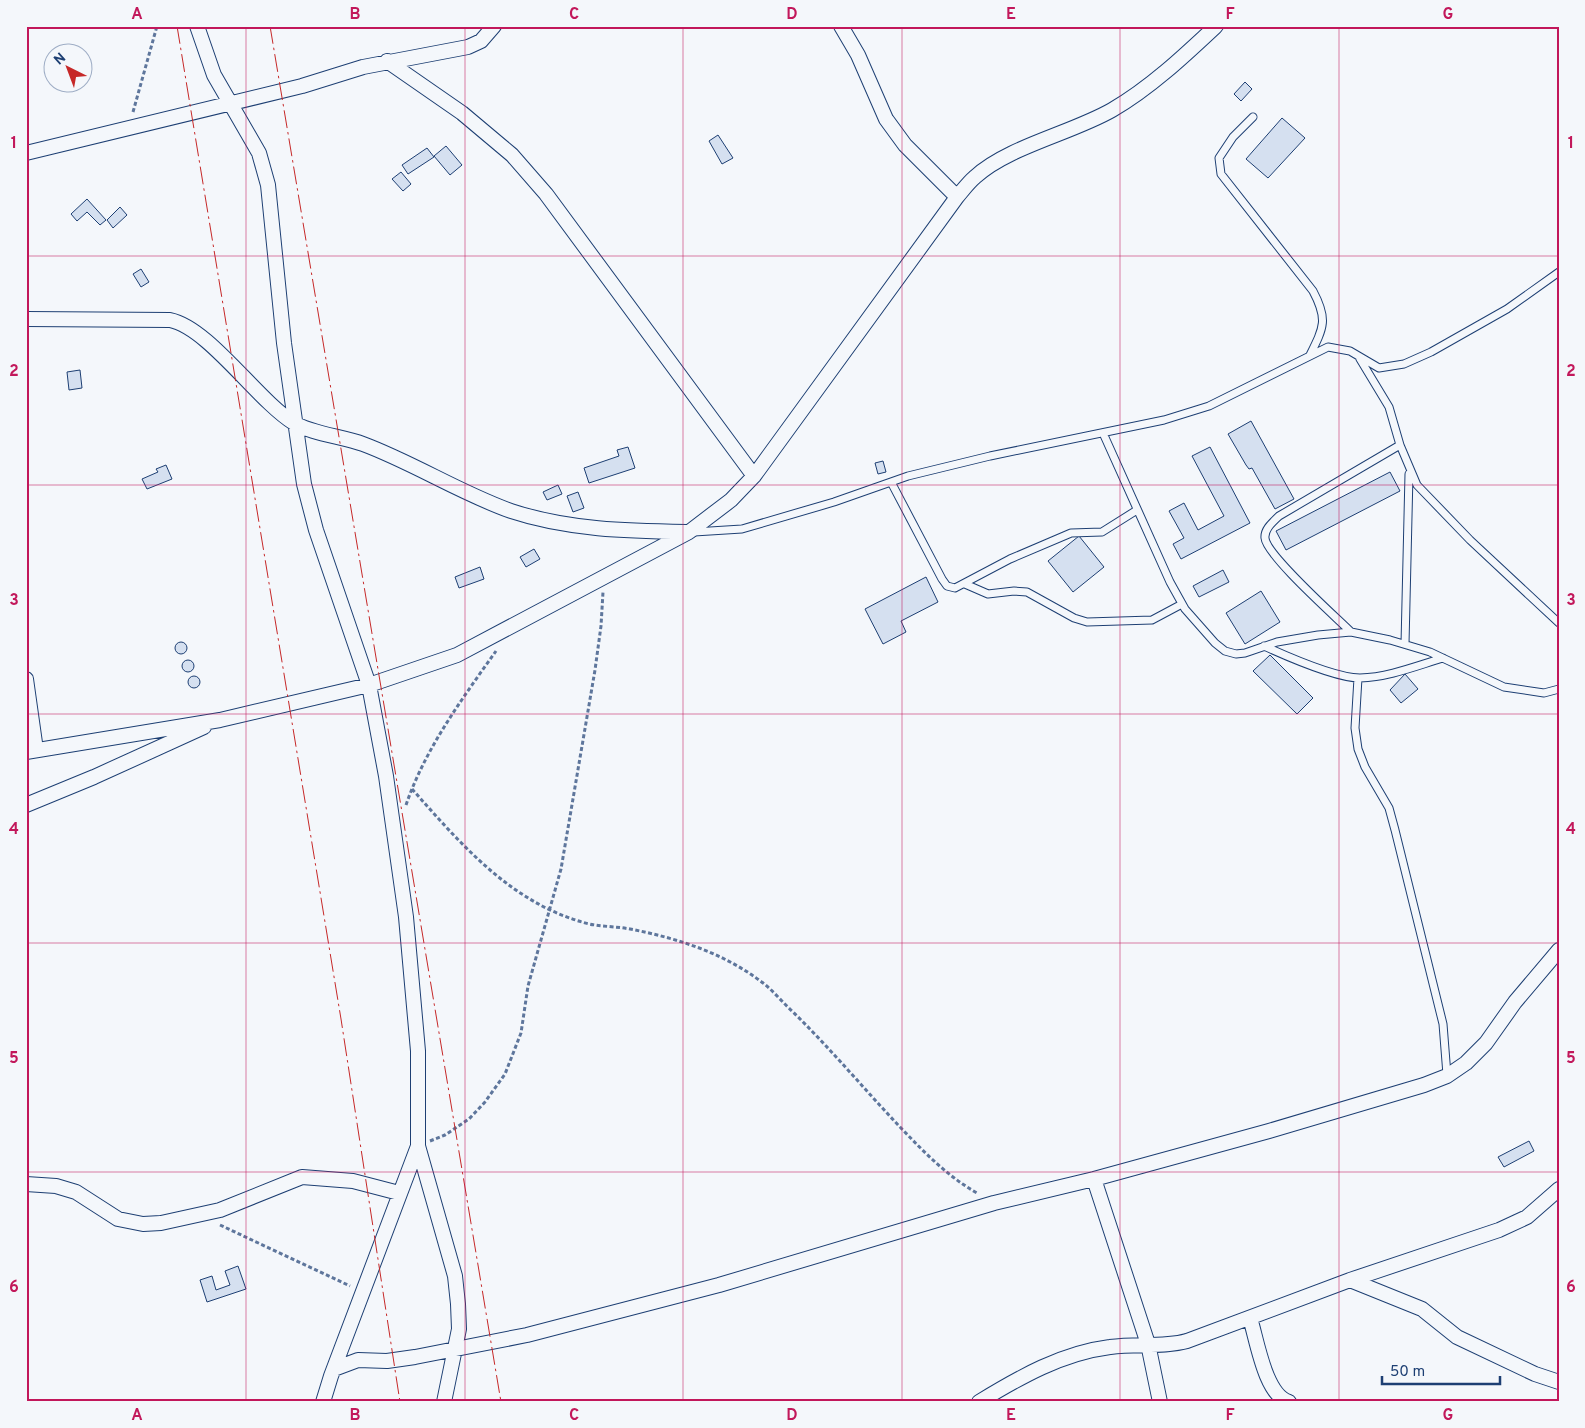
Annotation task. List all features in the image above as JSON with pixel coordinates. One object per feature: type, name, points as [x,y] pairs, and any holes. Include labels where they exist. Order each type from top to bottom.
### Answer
[{"type":"street","points":[[197,26],[214,75],[259,153],[268,185],[284,343],[304,484],[316,530],[370,685],[386,776],[406,917],[418,1051],[418,1146],[455,1276],[459,1330],[444,1402]]},
{"type":"street","points":[[841,26],[858,55],[886,119],[905,145],[957,197]]},
{"type":"street","points":[[26,679],[31,751],[220,720],[370,685],[457,655],[689,532],[731,500],[754,476],[957,197],[976,176],[999,162],[1086,124],[1118,106],[1137,94],[1214,27]]},
{"type":"street","points":[[26,153],[302,86],[387,61],[468,47],[481,41],[490,28]]},
{"type":"street","points":[[387,61],[462,113],[512,155],[540,187],[754,476]]},
{"type":"street","points":[[26,319],[170,320],[182,323],[198,334],[295,424],[362,444],[465,492],[512,511],[605,530],[689,532]]},
{"type":"street","points":[[26,805],[94,777],[220,720]]},
{"type":"street","points":[[334,1369],[358,1360],[387,1360],[456,1351],[527,1336],[719,1285],[994,1203],[1094,1179],[1373,1102],[1447,1076],[1466,1064],[1486,1043],[1515,1002],[1559,950]]},
{"type":"street","points":[[324,1402],[334,1369],[418,1146]]},
{"type":"street","points":[[26,1184],[56,1186],[76,1192],[118,1220],[161,1223],[220,1210],[302,1177],[353,1181],[399,1193]]},
{"type":"street","points":[[1094,1179],[1148,1344],[1160,1402]]},
{"type":"street","points":[[979,1402],[1022,1376],[1049,1364],[1110,1347],[1148,1344],[1170,1346],[1350,1280],[1499,1230],[1526,1217],[1559,1189]]},
{"type":"street","points":[[1350,1280],[1422,1309],[1457,1337],[1534,1374],[1559,1382]]},
{"type":"street","points":[[1250,1318],[1273,1388],[1282,1399],[1289,1402]]},
{"type":"lane","points":[[1253,117],[1233,137],[1220,158],[1221,174],[1313,291],[1323,309],[1323,322],[1310,355]]},
{"type":"lane","points":[[689,532],[742,529],[834,502],[891,482],[990,456],[1164,420],[1209,406],[1265,380],[1328,347],[1350,351],[1360,359],[1379,368],[1404,364],[1431,352],[1507,309],[1559,272]]},
{"type":"lane","points":[[1360,359],[1389,407],[1409,471],[1417,485],[1470,540],[1559,623]]},
{"type":"lane","points":[[1103,433],[1182,604],[1199,626],[1225,652],[1236,654],[1318,634],[1351,632],[1405,644],[1443,658],[1504,687],[1544,693],[1559,688]]},
{"type":"lane","points":[[1351,632],[1282,563],[1267,546],[1264,537],[1267,528],[1279,516],[1400,445]]},
{"type":"lane","points":[[1405,644],[1409,471]]},
{"type":"lane","points":[[891,482],[942,579],[947,586],[955,588],[1010,559],[1071,533],[1102,532],[1137,510]]},
{"type":"lane","points":[[965,584],[988,594],[1014,591],[1026,592],[1074,618],[1087,622],[1152,620],[1182,604]]},
{"type":"lane","points":[[1264,646],[1311,665],[1358,678],[1385,676],[1443,658]]},
{"type":"lane","points":[[1358,678],[1355,728],[1358,749],[1365,767],[1389,808],[1395,830],[1443,1024],[1447,1076]]},
{"type":"path","points":[[128,129],[157,26]]},
{"type":"path","points":[[418,1146],[445,1135],[469,1119],[485,1102],[505,1074],[521,1033],[528,986],[561,869],[601,626],[603,577]]},
{"type":"path","points":[[403,813],[412,789],[456,708],[500,645]]},
{"type":"path","points":[[412,789],[450,832],[506,885],[550,909],[582,922],[631,929],[684,942],[726,958],[747,971],[761,981],[822,1040],[931,1159],[958,1182],[994,1203]]},
{"type":"path","points":[[194,1215],[249,1236],[364,1292]]},
{"type":"building","points":[[1245,82],[1252,89],[1241,101],[1234,94]]},
{"type":"building","points":[[1282,118],[1305,138],[1268,178],[1246,159]]},
{"type":"building","points":[[718,135],[733,158],[722,164],[709,141]]},
{"type":"building","points":[[446,146],[462,165],[450,175],[434,156]]},
{"type":"building","points":[[427,148],[434,157],[408,174],[402,165]]},
{"type":"building","points":[[401,172],[411,184],[403,191],[392,179]]},
{"type":"building","points":[[87,199],[106,220],[100,225],[87,212],[77,221],[71,214]]},
{"type":"building","points":[[120,207],[127,215],[113,228],[107,220]]},
{"type":"building","points":[[141,269],[149,282],[141,287],[133,274]]},
{"type":"building","points":[[80,370],[82,388],[69,390],[67,372]]},
{"type":"building","points":[[1251,421],[1294,499],[1275,509],[1252,468],[1249,469],[1246,465],[1228,434]]},
{"type":"building","points":[[628,447],[635,468],[589,483],[584,468],[619,456],[617,450]]},
{"type":"building","points":[[1210,447],[1250,523],[1181,559],[1173,544],[1184,538],[1169,511],[1184,503],[1198,530],[1224,516],[1192,456]]},
{"type":"building","points":[[883,461],[886,472],[878,474],[875,463]]},
{"type":"building","points":[[166,465],[172,479],[147,489],[142,479],[158,472],[156,469]]},
{"type":"building","points":[[1390,472],[1400,491],[1286,550],[1276,531]]},
{"type":"building","points":[[558,485],[562,494],[547,500],[543,492]]},
{"type":"building","points":[[578,492],[584,508],[573,512],[567,496]]},
{"type":"building","points":[[1079,536],[1104,567],[1073,592],[1048,561]]},
{"type":"building","points":[[534,549],[540,559],[526,567],[520,557]]},
{"type":"building","points":[[480,567],[484,579],[459,588],[455,577]]},
{"type":"building","points":[[1223,570],[1229,582],[1199,597],[1193,586]]},
{"type":"building","points":[[926,577],[938,602],[901,621],[906,632],[883,644],[865,609]]},
{"type":"building","points":[[1261,591],[1280,622],[1245,644],[1226,613]]},
{"type":"building","points":[[179,642],[183,642],[187,648],[183,654],[179,654],[175,650],[175,646]]},
{"type":"building","points":[[1270,655],[1313,698],[1297,714],[1253,671]]},
{"type":"building","points":[[186,660],[190,660],[194,666],[190,672],[186,672],[182,668],[182,664]]},
{"type":"building","points":[[1405,674],[1418,689],[1401,703],[1390,690]]},
{"type":"building","points":[[196,676],[199,677],[199,687],[192,688],[189,687],[188,680],[189,677]]},
{"type":"building","points":[[1529,1141],[1534,1151],[1504,1167],[1498,1157]]},
{"type":"building","points":[[238,1266],[246,1289],[207,1302],[200,1280],[212,1276],[216,1290],[230,1285],[225,1271]]},
{"type":"power","points":[[177,26],[341,1019],[400,1402]]},
{"type":"power","points":[[270,26],[501,1402]]}]
